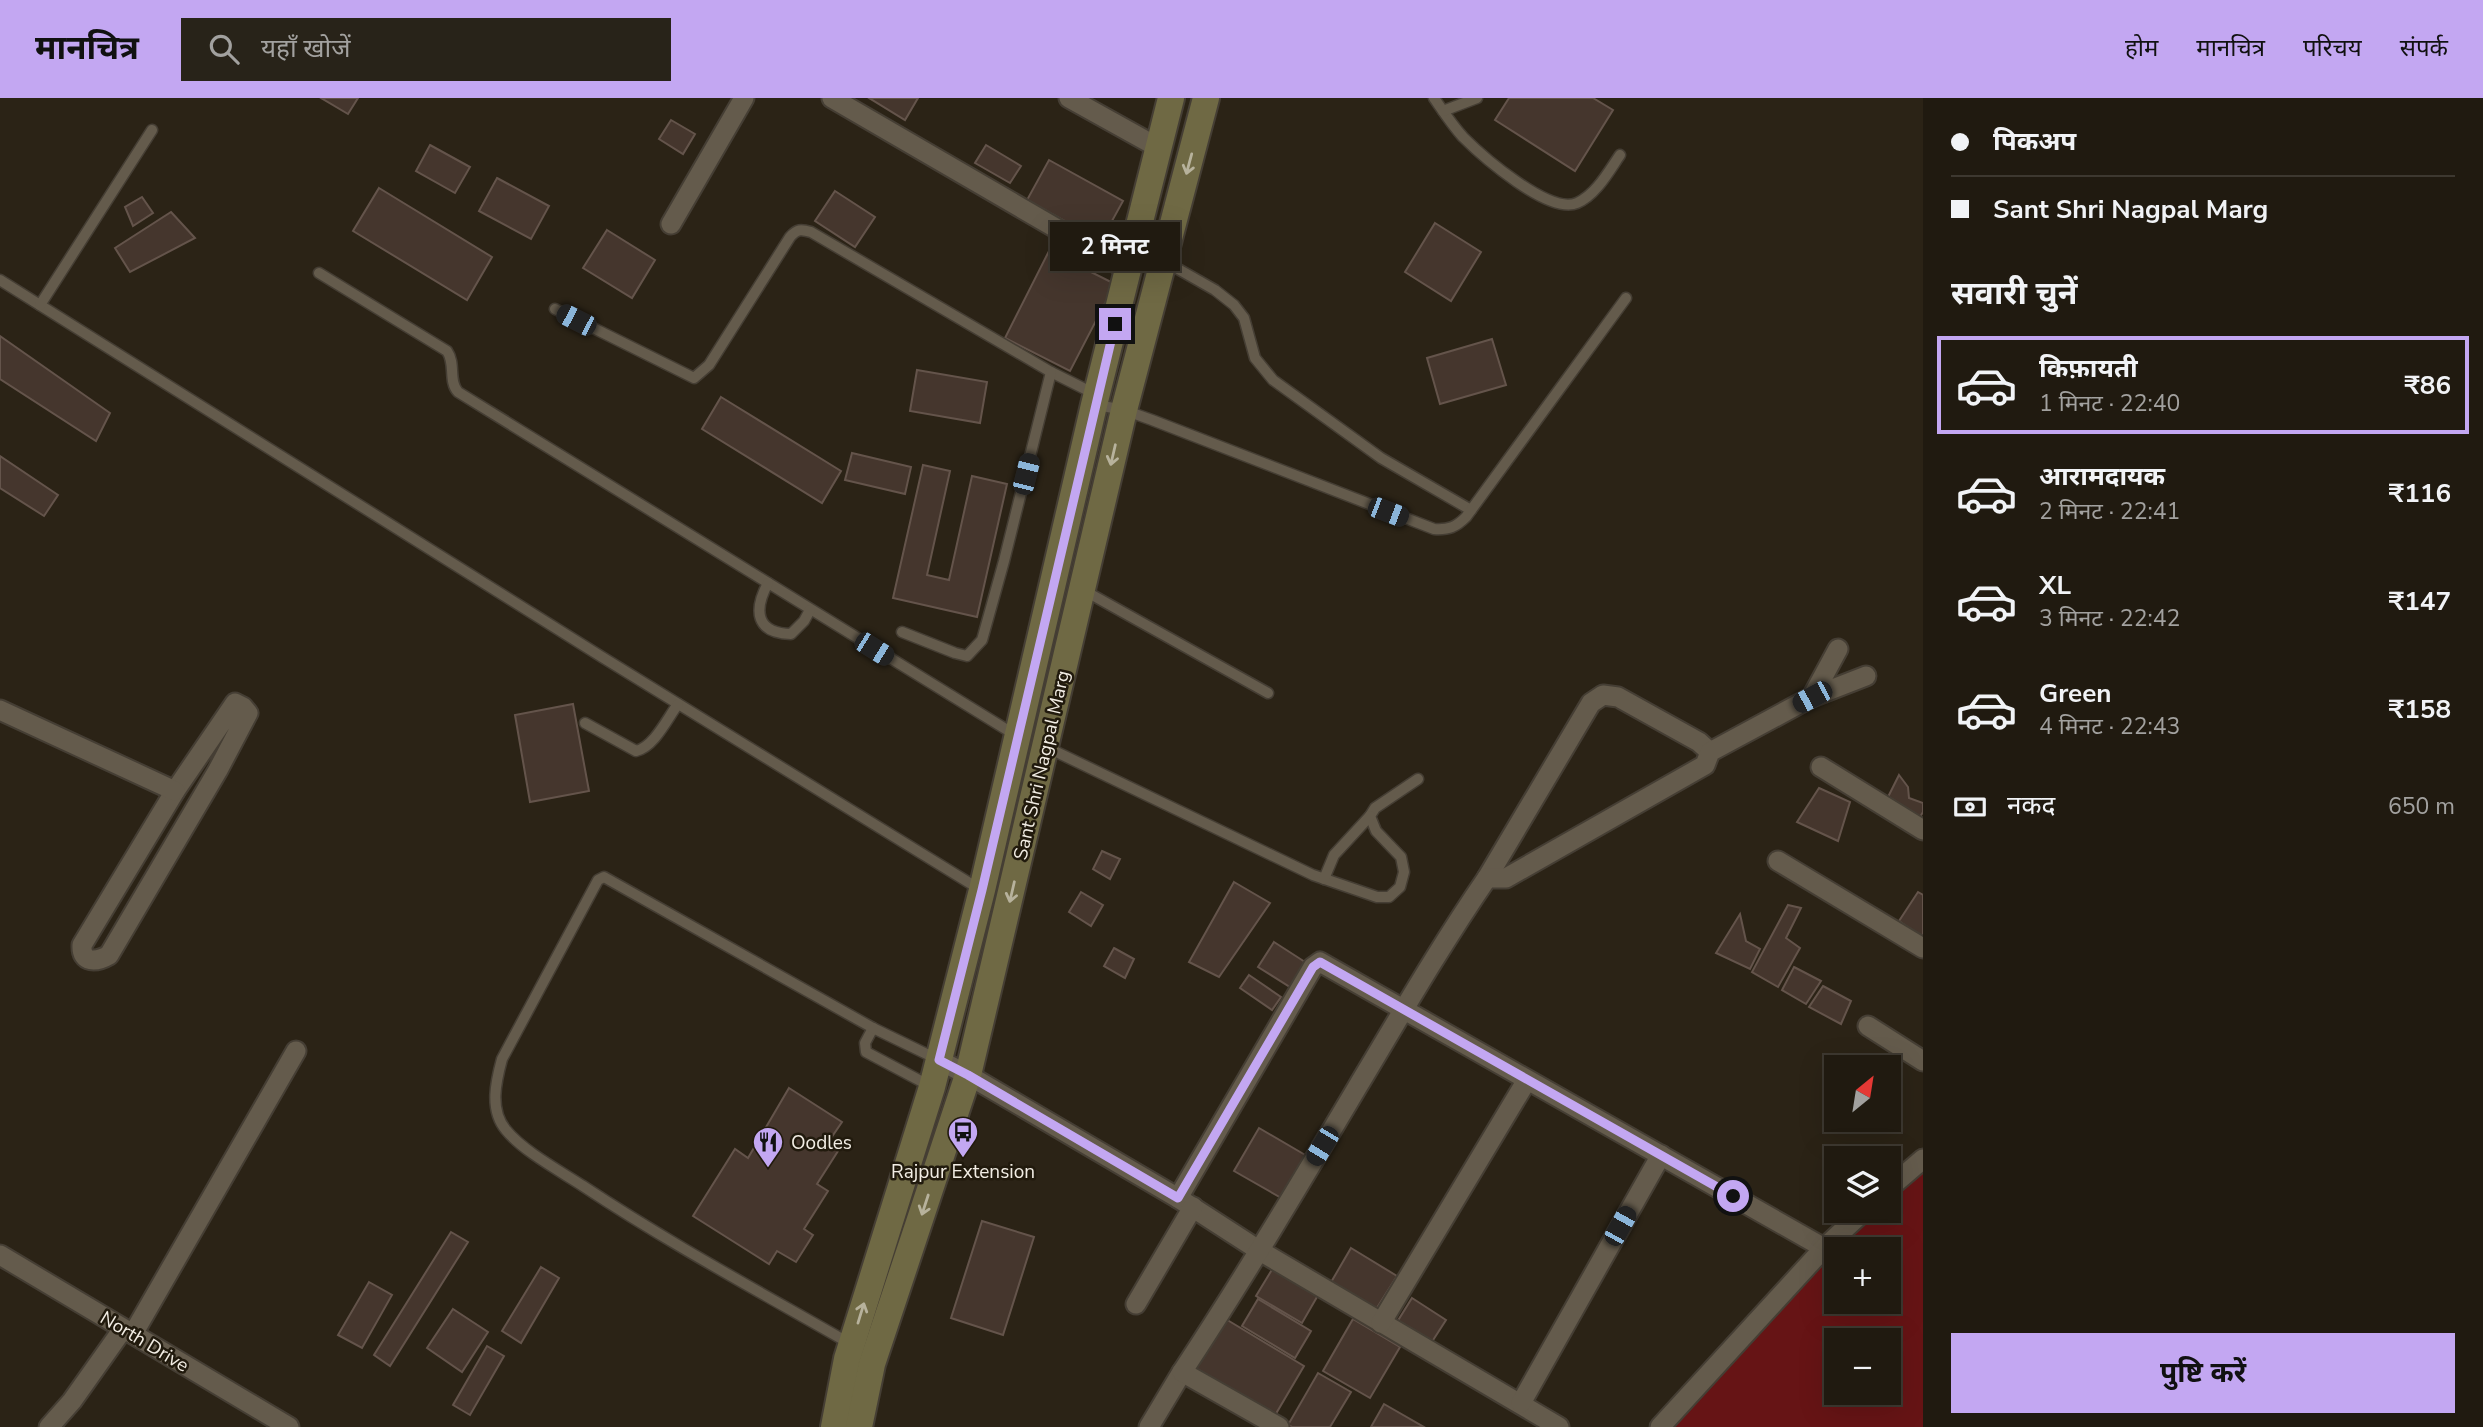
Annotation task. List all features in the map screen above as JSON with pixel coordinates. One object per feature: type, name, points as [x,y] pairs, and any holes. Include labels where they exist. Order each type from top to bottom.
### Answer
[{"type":"main road","name":"Sant Shri Nagpal Marg","points":[[834,1427],[851,1344],[939,1060],[982,890],[1095,400],[1171,98]]},
{"type":"main road","name":"Sant Shri Nagpal Marg","points":[[859,1427],[872,1364],[968,1075],[1124,410],[1206,98]]},
{"type":"main road","points":[[1115,324],[1116,333],[1128,341],[1134,342],[1144,332]]},
{"type":"street","points":[[671,224],[744,98]]},
{"type":"street","points":[[832,98],[1128,270]]},
{"type":"street","points":[[1069,98],[1159,148]]},
{"type":"street","points":[[1812,697],[1838,649]]},
{"type":"street","points":[[1487,878],[1506,878],[1705,765],[1710,752],[1812,697],[1866,676]]},
{"type":"street","points":[[1149,1427],[1260,1251],[1404,1008],[1487,878],[1591,703],[1603,695],[1618,697],[1699,742],[1710,752]]},
{"type":"street","points":[[235,703],[246,709],[247,717],[218,770],[109,955],[96,962],[91,961],[82,951],[82,945],[175,791],[231,707],[235,703]]},
{"type":"street","points":[[0,710],[175,791]]},
{"type":"street","points":[[1821,767],[1923,830]]},
{"type":"street","points":[[1778,861],[1923,948]]},
{"type":"street","points":[[1136,1304],[1186,1202],[1316,963],[1324,964],[1824,1248],[1660,1427]]},
{"type":"street","points":[[1868,1026],[1923,1061]]},
{"type":"street","points":[[49,1427],[128,1331],[296,1051]]},
{"type":"street","points":[[939,1060],[1186,1202],[1260,1251],[1559,1427]]},
{"type":"street","points":[[1381,1323],[1527,1080]]},
{"type":"street","points":[[1521,1403],[1661,1155]]},
{"type":"street","points":[[1901,1178],[1923,1159]]},
{"type":"street","points":[[1836,1237],[1851,1223]]},
{"type":"street","name":"North Drive","points":[[0,1255],[289,1427]]},
{"type":"street","points":[[1182,1372],[1279,1427]]},
{"type":"lane","points":[[1434,98],[1462,135],[1493,165],[1531,190],[1565,205],[1576,203],[1585,197],[1600,183],[1620,155]]},
{"type":"lane","points":[[1443,111],[1477,98]]},
{"type":"lane","points":[[40,305],[152,130]]},
{"type":"lane","points":[[555,309],[694,378],[709,365],[790,237],[795,231],[802,229],[1095,400],[1434,529],[1446,530],[1457,526],[1471,510],[1626,298]]},
{"type":"lane","points":[[1163,261],[1215,290],[1234,305],[1244,318],[1255,358],[1273,380],[1381,458],[1471,510]]},
{"type":"lane","points":[[319,273],[447,351],[453,364],[453,384],[458,393],[1017,736]]},
{"type":"lane","points":[[0,280],[678,704],[982,890]]},
{"type":"lane","points":[[902,632],[967,656],[982,639],[1051,372]]},
{"type":"lane","points":[[768,583],[760,597],[758,612],[764,624],[775,633],[791,634],[804,621],[810,610]]},
{"type":"lane","points":[[1082,590],[1268,693]]},
{"type":"lane","points":[[585,723],[636,751],[644,749],[678,704]]},
{"type":"lane","points":[[1045,747],[1324,878],[1377,897],[1388,897],[1400,887],[1404,872],[1401,857],[1376,831],[1370,816]]},
{"type":"lane","points":[[1324,878],[1334,855],[1375,808],[1418,779]]},
{"type":"lane","points":[[851,1344],[640,1224],[540,1158],[506,1130],[496,1112],[496,1082],[502,1059],[598,880],[604,877],[873,1028],[939,1060]]},
{"type":"lane","points":[[873,1028],[865,1043],[866,1052],[932,1087]]},
{"type":"shaded area","points":[[1923,1163],[1923,1427],[1669,1427],[1824,1261],[1824,1314],[1901,1314],[1901,1237],[1848,1237],[1862,1223],[1901,1223],[1901,1184]]},
{"type":"building","points":[[321,98],[358,98],[348,114]]},
{"type":"building","points":[[869,98],[918,98],[905,120]]},
{"type":"building","points":[[1509,98],[1593,98],[1613,110],[1575,171],[1495,120]]},
{"type":"building","points":[[671,120],[695,134],[683,154],[659,139]]},
{"type":"building","points":[[430,145],[470,167],[455,193],[416,171]]},
{"type":"building","points":[[986,145],[1021,166],[1010,183],[975,163]]},
{"type":"building","points":[[1049,160],[1123,201],[1101,241],[1027,200]]},
{"type":"building","points":[[497,178],[549,206],[531,239],[479,211]]},
{"type":"building","points":[[379,188],[492,257],[467,300],[353,231]]},
{"type":"building","points":[[835,191],[875,217],[855,247],[815,221]]},
{"type":"building","points":[[142,197],[153,213],[133,226],[125,207]]},
{"type":"building","points":[[171,212],[195,238],[130,272],[115,248]]},
{"type":"building","points":[[1435,223],[1481,252],[1451,301],[1405,272]]},
{"type":"building","points":[[607,230],[655,260],[632,298],[583,268]]},
{"type":"building","points":[[1049,251],[1115,284],[1070,371],[1005,338]]},
{"type":"building","points":[[0,336],[110,413],[96,441],[0,379]]},
{"type":"building","points":[[1492,339],[1506,385],[1440,404],[1427,358]]},
{"type":"building","points":[[917,370],[987,382],[980,423],[910,411]]},
{"type":"building","points":[[721,397],[841,471],[822,503],[702,429]]},
{"type":"building","points":[[852,453],[911,467],[905,494],[845,480]]},
{"type":"building","points":[[0,456],[58,495],[44,516],[0,488]]},
{"type":"building","points":[[923,465],[950,471],[927,575],[949,580],[972,476],[1007,484],[977,617],[893,598]]},
{"type":"building","points":[[573,704],[589,791],[530,802],[515,715]]},
{"type":"building","points":[[1899,775],[1908,787],[1909,798],[1923,803],[1923,812],[1915,825],[1885,803]]},
{"type":"building","points":[[1819,788],[1850,802],[1838,841],[1797,822]]},
{"type":"building","points":[[1102,851],[1120,859],[1110,879],[1093,869]]},
{"type":"building","points":[[1234,882],[1270,903],[1219,977],[1189,962]]},
{"type":"building","points":[[1081,892],[1103,905],[1091,926],[1069,912]]},
{"type":"building","points":[[1918,892],[1923,895],[1923,938],[1899,921]]},
{"type":"building","points":[[1788,905],[1801,908],[1786,938],[1800,948],[1778,987],[1752,972]]},
{"type":"building","points":[[1740,914],[1746,941],[1760,949],[1750,969],[1716,953]]},
{"type":"building","points":[[1274,942],[1305,962],[1290,987],[1258,967]]},
{"type":"building","points":[[1114,948],[1134,959],[1125,978],[1104,966]]},
{"type":"building","points":[[1794,967],[1821,981],[1806,1004],[1782,990]]},
{"type":"building","points":[[1249,975],[1281,997],[1272,1010],[1240,988]]},
{"type":"building","points":[[1823,986],[1851,1001],[1841,1024],[1809,1007]]},
{"type":"building","points":[[789,1088],[842,1122],[827,1144],[838,1151],[817,1184],[828,1191],[804,1229],[813,1235],[796,1262],[777,1251],[769,1264],[693,1216],[735,1149],[748,1158]]},
{"type":"building","points":[[1259,1128],[1307,1156],[1283,1199],[1234,1171]]},
{"type":"building","points":[[982,1221],[1034,1237],[1003,1335],[951,1318]]},
{"type":"building","points":[[451,1232],[468,1242],[390,1366],[374,1355]]},
{"type":"building","points":[[1351,1248],[1397,1276],[1375,1311],[1330,1284]]},
{"type":"building","points":[[1276,1263],[1321,1290],[1302,1323],[1256,1296]]},
{"type":"building","points":[[541,1267],[559,1278],[521,1343],[502,1331]]},
{"type":"building","points":[[369,1282],[392,1295],[362,1348],[338,1335]]},
{"type":"building","points":[[1412,1298],[1446,1320],[1428,1348],[1394,1327]]},
{"type":"building","points":[[1258,1299],[1311,1331],[1295,1358],[1242,1326]]},
{"type":"building","points":[[453,1309],[488,1332],[462,1372],[427,1348]]},
{"type":"building","points":[[1224,1318],[1304,1366],[1274,1417],[1194,1368]]},
{"type":"building","points":[[1353,1319],[1400,1347],[1370,1398],[1323,1371]]},
{"type":"building","points":[[487,1346],[504,1356],[470,1415],[453,1405]]},
{"type":"building","points":[[1318,1373],[1351,1392],[1330,1427],[1288,1425]]},
{"type":"building","points":[[1384,1404],[1424,1427],[1371,1427]]},
{"type":"place","name":"Rajpur Extension","points":[[963,1159]]},
{"type":"place","name":"Oodles","points":[[768,1169]]},
{"type":"route","points":[[1115,324],[982,890],[939,1060],[1178,1198],[1313,967],[1320,962],[1733,1196]]}]
